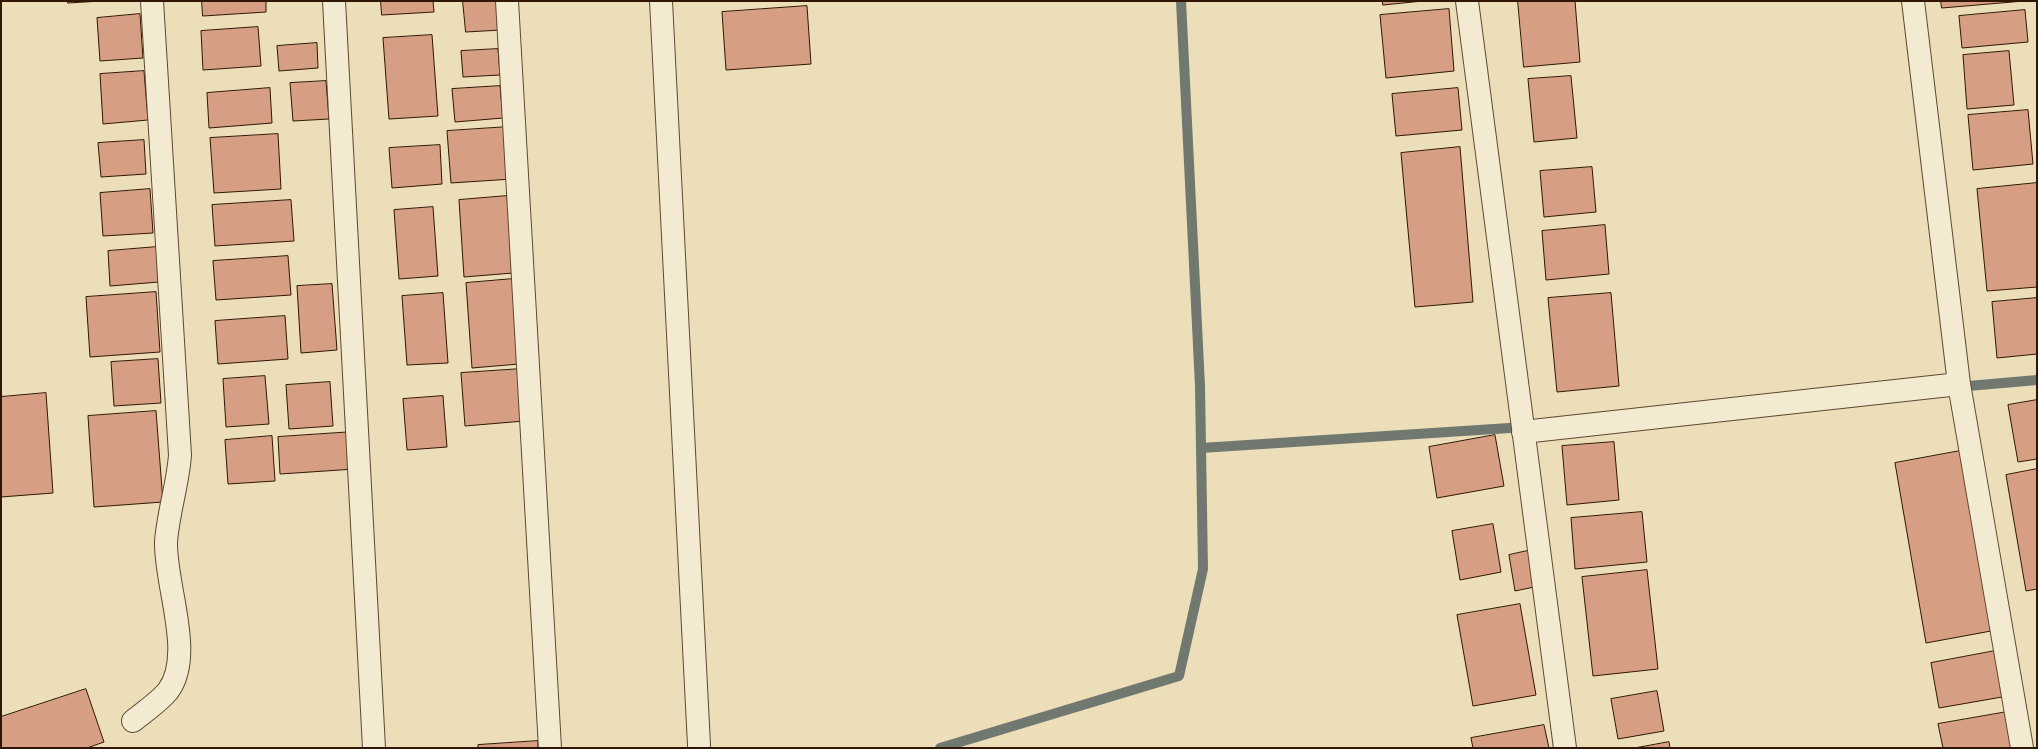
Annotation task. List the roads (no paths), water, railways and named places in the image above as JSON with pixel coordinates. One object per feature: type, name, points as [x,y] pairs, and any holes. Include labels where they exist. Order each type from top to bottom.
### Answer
[{"type":"street","points":[[133,721],[167,692],[178,671],[179,662],[179,641],[168,572],[166,541],[179,478],[180,455],[152,1]]},
{"type":"street","points":[[334,1],[374,748]]},
{"type":"street","points":[[507,1],[550,748]]},
{"type":"street","points":[[661,1],[699,745]]},
{"type":"street","points":[[1467,1],[1566,748]]},
{"type":"street","points":[[1914,1],[1959,384],[2022,748]]},
{"type":"street","points":[[1524,432],[1959,384]]},
{"type":"waterway","points":[[1181,1],[1200,386],[1201,448],[1525,427]]},
{"type":"waterway","points":[[1957,387],[2037,380]]},
{"type":"waterway","points":[[940,748],[1179,676],[1203,569],[1201,448]]}]
